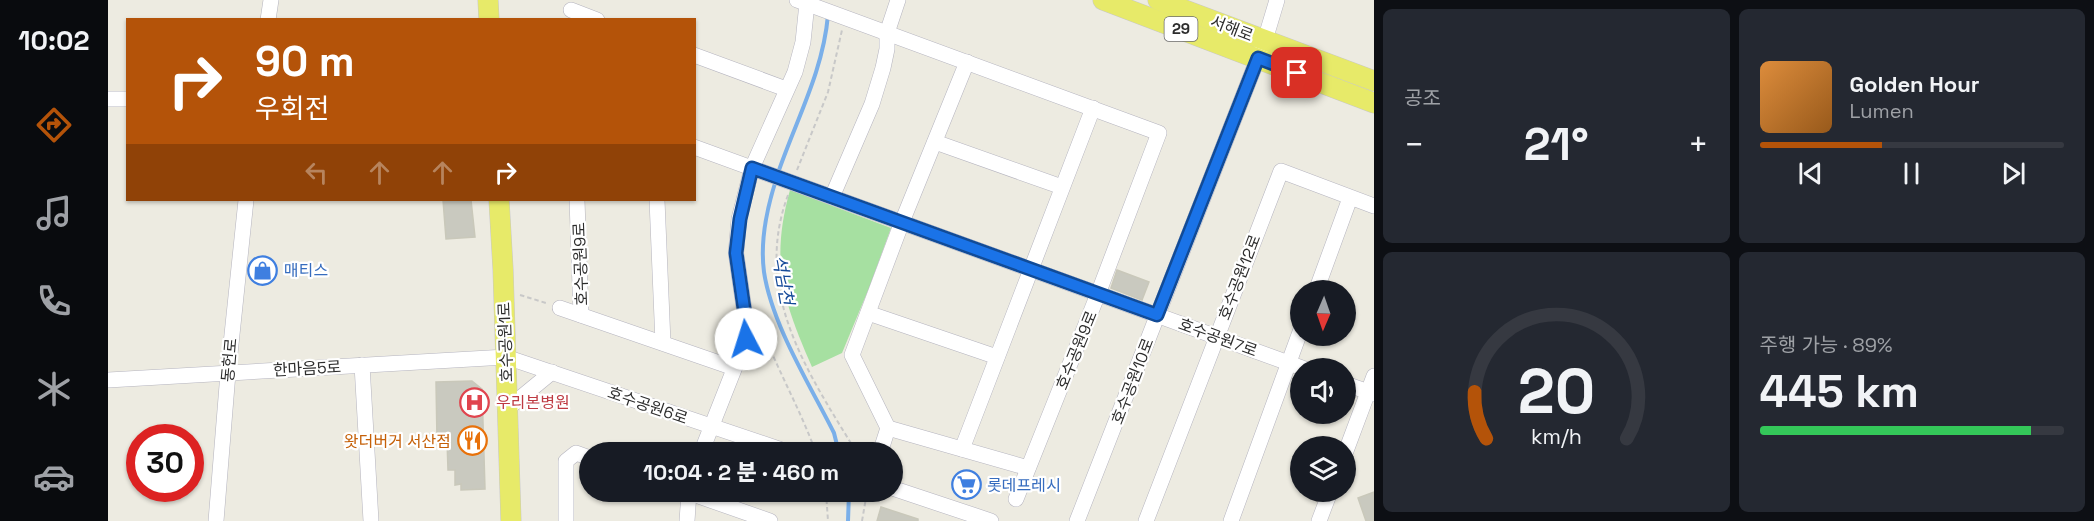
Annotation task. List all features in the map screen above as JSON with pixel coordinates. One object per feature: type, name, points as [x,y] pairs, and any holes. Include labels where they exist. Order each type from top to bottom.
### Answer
[{"type":"main road","points":[[488,0],[489,18]]},
{"type":"main road","name":"서해로","points":[[1103,0],[1374,81]]},
{"type":"main road","name":"서해로","points":[[1158,0],[1374,103]]},
{"type":"main road","name":"호수공원1로","points":[[499,201],[511,521]]},
{"type":"street","points":[[268,18],[271,0]]},
{"type":"street","points":[[832,196],[872,104],[884,68],[887,33],[898,0]]},
{"type":"street","name":"호수공원10로","points":[[1077,521],[1262,49],[1277,0]]},
{"type":"street","points":[[705,442],[746,339],[747,329],[736,253],[740,219],[786,88],[795,72],[803,42],[802,2]]},
{"type":"street","name":"호수공원9로","points":[[802,2],[1159,133],[1016,499]]},
{"type":"street","points":[[570,10],[592,18]]},
{"type":"street","points":[[696,56],[786,88]]},
{"type":"street","points":[[884,442],[888,428],[852,355],[902,222],[967,62]]},
{"type":"street","points":[[108,99],[126,99]]},
{"type":"street","points":[[962,449],[1093,108]]},
{"type":"street","points":[[935,142],[1062,187]]},
{"type":"street","points":[[696,148],[758,170]]},
{"type":"street","name":"호수공원7로","points":[[758,170],[1289,363]]},
{"type":"street","name":"호수공원12로","points":[[1146,521],[1281,171],[1374,206]]},
{"type":"street","points":[[1320,280],[1350,198]]},
{"type":"street","name":"동헌로","points":[[216,521],[228,373],[246,201]]},
{"type":"street","name":"호수공원9로","points":[[577,201],[582,315],[734,368]]},
{"type":"street","points":[[657,201],[663,343]]},
{"type":"street","points":[[560,308],[582,315]]},
{"type":"street","points":[[868,313],[997,357]]},
{"type":"street","points":[[1231,521],[1295,346]]},
{"type":"street","name":"한마음5로","points":[[108,380],[506,357]]},
{"type":"street","name":"호수공원6로","points":[[506,357],[758,442]]},
{"type":"street","points":[[362,365],[371,521]]},
{"type":"street","points":[[507,409],[552,372]]},
{"type":"street","points":[[1352,436],[1371,393],[1374,376]]},
{"type":"street","points":[[1356,388],[1371,393]]},
{"type":"street","points":[[888,428],[1028,468]]},
{"type":"street","points":[[566,521],[566,461],[576,453],[579,454]]},
{"type":"street","points":[[903,492],[991,521]]},
{"type":"street","points":[[687,521],[688,502]]},
{"type":"street","points":[[716,502],[770,521]]},
{"type":"street","points":[[1319,521],[1326,502]]},
{"type":"path","points":[[844,17],[836,65],[828,92],[780,217],[775,270],[780,301],[791,336],[851,442]]},
{"type":"path","points":[[504,290],[560,308]]},
{"type":"path","points":[[760,324],[812,442]]},
{"type":"path","points":[[827,502],[828,521]]},
{"type":"path","points":[[862,521],[865,502]]},
{"type":"green space","points":[[790,190],[891,228],[842,353],[812,367],[794,322],[783,281],[781,239]]},
{"type":"building","points":[[443,201],[471,201],[475,237],[446,239]]},
{"type":"building","points":[[1117,270],[1149,282],[1142,300],[1111,288]]},
{"type":"building","points":[[472,381],[482,389],[485,489],[461,490],[461,484],[455,485],[455,470],[448,470],[447,440],[437,440],[436,382]]},
{"type":"building","points":[[1374,492],[1374,521],[1366,521],[1358,498]]},
{"type":"building","points":[[881,507],[918,519],[918,521],[877,521]]},
{"type":"waterway","name":"석남천","points":[[778,173],[815,76],[828,15]]},
{"type":"waterway","name":"석남천","points":[[776,180],[767,214],[764,237],[763,261],[768,292],[783,334],[834,433],[836,442]]},
{"type":"waterway","name":"석남천","points":[[848,521],[849,502]]},
{"type":"place","name":"매티스","points":[[263,270]]},
{"type":"place","name":"우리본병원","points":[[475,402]]},
{"type":"place","name":"왓더버거 서산점","points":[[472,441]]},
{"type":"place","name":"롯데프레시","points":[[966,485]]},
{"type":"route","points":[[746,339],[747,329],[736,253],[740,219],[752,168],[1157,315],[1258,58],[1297,73]]}]
